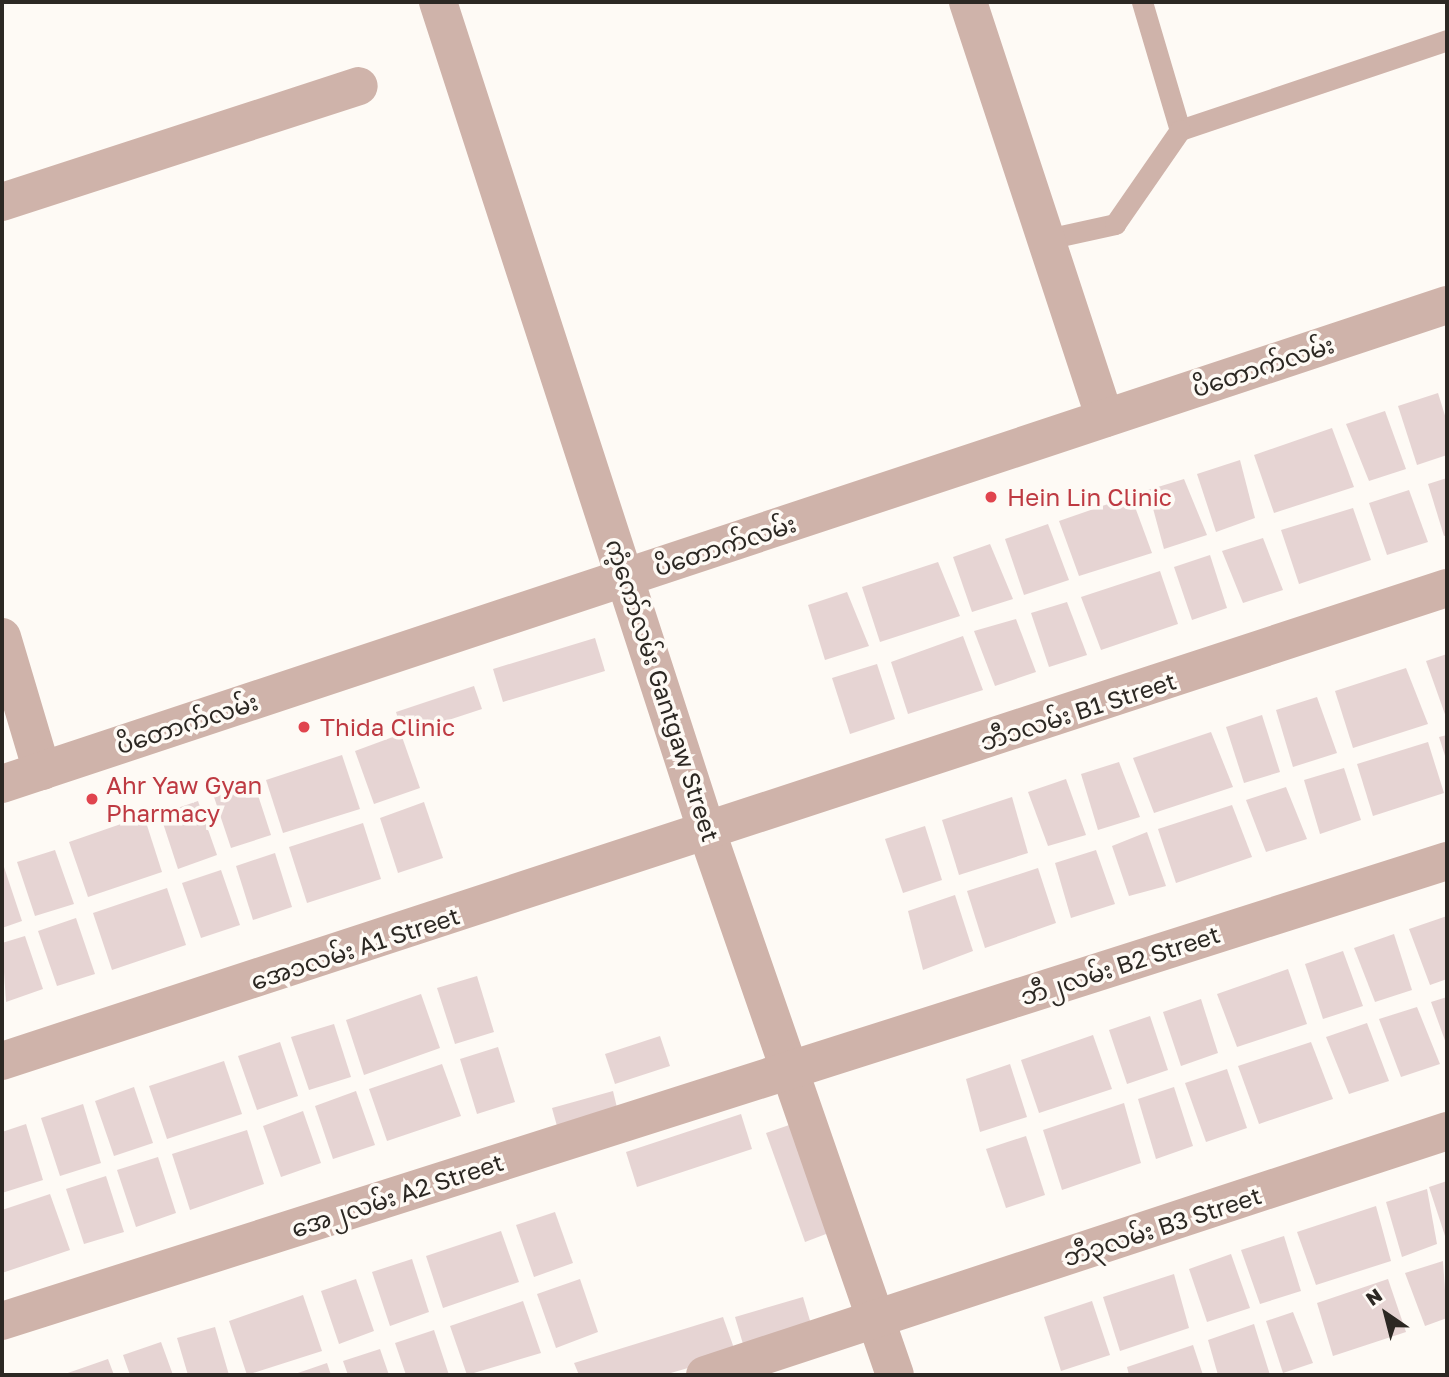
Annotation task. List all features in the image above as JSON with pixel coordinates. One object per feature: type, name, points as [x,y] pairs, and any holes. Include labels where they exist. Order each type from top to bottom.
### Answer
[{"type":"street","name":"ကံ့ကော်လမ်း Gantgaw Street","points":[[438,2],[627,578],[708,835],[792,1070],[895,1375]]},
{"type":"street","points":[[968,2],[1105,418]]},
{"type":"street","points":[[2,202],[359,86]]},
{"type":"street","name":"ပိတောက်လမ်း","points":[[2,784],[1447,305]]},
{"type":"street","name":"ဘီ၁လမ်း B1 Street","points":[[708,835],[1447,588]]},
{"type":"street","points":[[2,636],[41,772]]},
{"type":"street","name":"အေ၁လမ်း A1 Street","points":[[2,1061],[708,835]]},
{"type":"street","name":"ဘီ၂လမ်း B2 Street","points":[[792,1070],[1447,861]]},
{"type":"street","name":"အေ၂လမ်း A2 Street","points":[[2,1321],[792,1070]]},
{"type":"street","name":"ဘီ၃လမ်း B3 Street","points":[[705,1375],[877,1321],[1447,1131]]},
{"type":"lane","points":[[1142,2],[1180,130]]},
{"type":"lane","points":[[1047,239],[1115,224],[1180,130],[1447,40]]},
{"type":"building","points":[[1438,393],[1447,422],[1447,455],[1417,465],[1398,406]]},
{"type":"building","points":[[1385,411],[1406,469],[1369,481],[1346,424]]},
{"type":"building","points":[[1332,428],[1354,487],[1274,513],[1254,455]]},
{"type":"building","points":[[1240,460],[1255,518],[1216,532],[1197,474]]},
{"type":"building","points":[[1447,478],[1447,535],[1444,536],[1428,484]]},
{"type":"building","points":[[1184,479],[1207,535],[1164,549],[1148,490]]},
{"type":"building","points":[[1409,490],[1428,542],[1387,555],[1369,503]]},
{"type":"building","points":[[1131,496],[1152,553],[1079,576],[1059,521]]},
{"type":"building","points":[[1353,508],[1371,560],[1299,584],[1281,530]]},
{"type":"building","points":[[1048,524],[1069,580],[1024,595],[1005,539]]},
{"type":"building","points":[[1263,538],[1283,590],[1243,603],[1222,551]]},
{"type":"building","points":[[990,544],[1013,599],[972,612],[953,557]]},
{"type":"building","points":[[1210,555],[1227,608],[1192,620],[1174,567]]},
{"type":"building","points":[[938,562],[960,616],[880,642],[862,587]]},
{"type":"building","points":[[1160,571],[1178,624],[1101,650],[1081,597]]},
{"type":"building","points":[[847,592],[869,646],[825,660],[808,605]]},
{"type":"building","points":[[1067,602],[1087,655],[1049,667],[1031,613]]},
{"type":"building","points":[[1016,619],[1036,672],[995,686],[974,631]]},
{"type":"building","points":[[963,636],[983,690],[908,714],[891,662]]},
{"type":"building","points":[[595,638],[605,671],[503,702],[493,669]]},
{"type":"building","points":[[1447,654],[1447,720],[1426,661]]},
{"type":"building","points":[[877,664],[895,719],[850,734],[832,678]]},
{"type":"building","points":[[1406,668],[1428,724],[1353,748],[1335,691]]},
{"type":"building","points":[[474,686],[482,709],[403,735],[396,712]]},
{"type":"building","points":[[1317,697],[1337,753],[1293,767],[1276,710]]},
{"type":"building","points":[[1262,715],[1280,772],[1244,783],[1226,727]]},
{"type":"building","points":[[1211,732],[1233,787],[1154,813],[1133,758]]},
{"type":"building","points":[[401,734],[420,788],[374,804],[355,751]]},
{"type":"building","points":[[1447,735],[1447,762],[1439,737]]},
{"type":"building","points":[[1428,742],[1444,793],[1373,816],[1357,764]]},
{"type":"building","points":[[342,755],[360,809],[283,833],[266,780]]},
{"type":"building","points":[[1119,762],[1140,817],[1098,830],[1081,774]]},
{"type":"building","points":[[1344,768],[1361,820],[1320,834],[1304,780]]},
{"type":"building","points":[[1066,779],[1086,835],[1048,846],[1028,792]]},
{"type":"building","points":[[254,783],[271,835],[231,848],[214,797]]},
{"type":"building","points":[[1286,787],[1307,839],[1266,852],[1246,800]]},
{"type":"building","points":[[1012,797],[1028,853],[959,875],[942,820]]},
{"type":"building","points":[[198,801],[217,855],[178,869],[160,814]]},
{"type":"building","points":[[424,802],[443,858],[398,873],[380,818]]},
{"type":"building","points":[[1232,805],[1252,857],[1176,883],[1158,829]]},
{"type":"building","points":[[144,816],[162,872],[88,897],[69,842]]},
{"type":"building","points":[[363,823],[381,879],[307,903],[289,847]]},
{"type":"building","points":[[925,826],[942,880],[903,893],[885,839]]},
{"type":"building","points":[[1147,832],[1166,886],[1129,896],[1112,846]]},
{"type":"building","points":[[55,850],[74,904],[35,916],[17,862]]},
{"type":"building","points":[[1096,850],[1115,904],[1071,918],[1055,863]]},
{"type":"building","points":[[275,853],[292,907],[253,920],[236,866]]},
{"type":"building","points":[[2,861],[22,921],[2,928]]},
{"type":"building","points":[[1038,868],[1056,923],[985,948],[967,891]]},
{"type":"building","points":[[221,870],[240,925],[201,938],[182,883]]},
{"type":"building","points":[[167,888],[186,945],[112,970],[93,913]]},
{"type":"building","points":[[955,895],[973,951],[923,970],[908,911]]},
{"type":"building","points":[[1447,916],[1447,979],[1430,985],[1409,929]]},
{"type":"building","points":[[76,918],[95,974],[57,986],[38,931]]},
{"type":"building","points":[[1394,934],[1412,990],[1375,1002],[1354,948]]},
{"type":"building","points":[[25,936],[43,989],[6,1002],[2,943]]},
{"type":"building","points":[[1343,951],[1363,1006],[1323,1019],[1305,964]]},
{"type":"building","points":[[1288,969],[1307,1024],[1237,1047],[1217,994]]},
{"type":"building","points":[[477,976],[494,1032],[455,1044],[437,988]]},
{"type":"building","points":[[421,994],[440,1048],[364,1075],[346,1020]]},
{"type":"building","points":[[1447,997],[1447,1046],[1431,1002]]},
{"type":"building","points":[[1201,999],[1218,1053],[1181,1066],[1163,1012]]},
{"type":"building","points":[[1417,1007],[1440,1064],[1401,1077],[1379,1019]]},
{"type":"building","points":[[1150,1016],[1168,1070],[1127,1084],[1109,1030]]},
{"type":"building","points":[[1367,1023],[1389,1081],[1349,1094],[1326,1037]]},
{"type":"building","points":[[334,1024],[351,1077],[309,1090],[291,1037]]},
{"type":"building","points":[[1093,1035],[1112,1089],[1039,1113],[1021,1060]]},
{"type":"building","points":[[660,1036],[670,1066],[615,1084],[605,1054]]},
{"type":"building","points":[[280,1042],[298,1096],[257,1110],[238,1056]]},
{"type":"building","points":[[1311,1042],[1333,1099],[1259,1124],[1238,1066]]},
{"type":"building","points":[[498,1047],[515,1102],[477,1114],[460,1059]]},
{"type":"building","points":[[224,1061],[242,1114],[167,1139],[149,1086]]},
{"type":"building","points":[[442,1064],[461,1116],[387,1141],[369,1089]]},
{"type":"building","points":[[1010,1064],[1027,1117],[980,1132],[966,1079]]},
{"type":"building","points":[[1227,1069],[1247,1128],[1206,1142],[1185,1083]]},
{"type":"building","points":[[134,1087],[153,1143],[114,1156],[95,1101]]},
{"type":"building","points":[[1174,1087],[1193,1146],[1156,1159],[1138,1099]]},
{"type":"building","points":[[356,1091],[375,1145],[333,1159],[315,1106]]},
{"type":"building","points":[[613,1091],[620,1120],[560,1137],[552,1108]]},
{"type":"building","points":[[1124,1103],[1141,1163],[1062,1190],[1043,1130]]},
{"type":"building","points":[[83,1104],[101,1163],[60,1176],[41,1118]]},
{"type":"building","points":[[303,1111],[321,1163],[281,1177],[263,1126]]},
{"type":"building","points":[[741,1114],[752,1149],[637,1187],[626,1152]]},
{"type":"building","points":[[795,1123],[834,1231],[805,1242],[766,1133]]},
{"type":"building","points":[[26,1124],[43,1180],[2,1193],[2,1132]]},
{"type":"building","points":[[247,1130],[264,1184],[190,1210],[172,1154]]},
{"type":"building","points":[[1026,1136],[1045,1195],[1006,1208],[986,1149]]},
{"type":"building","points":[[158,1157],[176,1213],[136,1227],[117,1170]]},
{"type":"building","points":[[106,1176],[124,1232],[84,1244],[66,1189]]},
{"type":"building","points":[[1447,1181],[1447,1242],[1429,1187]]},
{"type":"building","points":[[1427,1189],[1437,1244],[1402,1257],[1386,1202]]},
{"type":"building","points":[[50,1194],[70,1250],[2,1273],[2,1210]]},
{"type":"building","points":[[1376,1206],[1391,1261],[1316,1285],[1297,1232]]},
{"type":"building","points":[[555,1212],[573,1263],[534,1277],[516,1225]]},
{"type":"building","points":[[501,1231],[519,1282],[443,1308],[426,1256]]},
{"type":"building","points":[[1284,1236],[1301,1291],[1260,1304],[1241,1250]]},
{"type":"building","points":[[1231,1254],[1250,1308],[1207,1322],[1189,1269]]},
{"type":"building","points":[[412,1259],[429,1312],[390,1326],[372,1272]]},
{"type":"building","points":[[1443,1261],[1447,1318],[1425,1326],[1405,1273]]},
{"type":"building","points":[[1174,1274],[1189,1328],[1120,1351],[1103,1297]]},
{"type":"building","points":[[356,1279],[374,1331],[339,1344],[321,1291]]},
{"type":"building","points":[[580,1279],[598,1332],[556,1348],[537,1294]]},
{"type":"building","points":[[1388,1279],[1406,1332],[1333,1356],[1317,1303]]},
{"type":"building","points":[[303,1295],[322,1351],[247,1375],[229,1321]]},
{"type":"building","points":[[803,1297],[811,1324],[743,1344],[735,1317]]},
{"type":"building","points":[[523,1301],[541,1353],[467,1375],[450,1326]]},
{"type":"building","points":[[1092,1301],[1110,1355],[1061,1371],[1044,1317]]},
{"type":"building","points":[[1293,1312],[1313,1363],[1283,1373],[1266,1321]]},
{"type":"building","points":[[723,1317],[736,1354],[664,1375],[579,1375],[574,1363]]},
{"type":"building","points":[[1254,1324],[1270,1375],[1218,1375],[1208,1340]]},
{"type":"building","points":[[215,1327],[229,1375],[188,1375],[177,1338]]},
{"type":"building","points":[[434,1330],[449,1375],[406,1375],[395,1343]]},
{"type":"building","points":[[161,1342],[173,1375],[130,1375],[123,1355]]},
{"type":"building","points":[[1193,1345],[1203,1375],[1129,1375],[1127,1367]]},
{"type":"building","points":[[380,1349],[389,1375],[348,1375],[343,1361]]},
{"type":"building","points":[[108,1359],[114,1375],[62,1375]]},
{"type":"building","points":[[327,1363],[331,1375],[292,1375]]},
{"type":"place","name":"Hein Lin Clinic","points":[[991,497]]},
{"type":"place","name":"Thida Clinic","points":[[304,727]]},
{"type":"place","name":"Ahr Yaw Gyan Pharmacy","points":[[92,799]]}]
